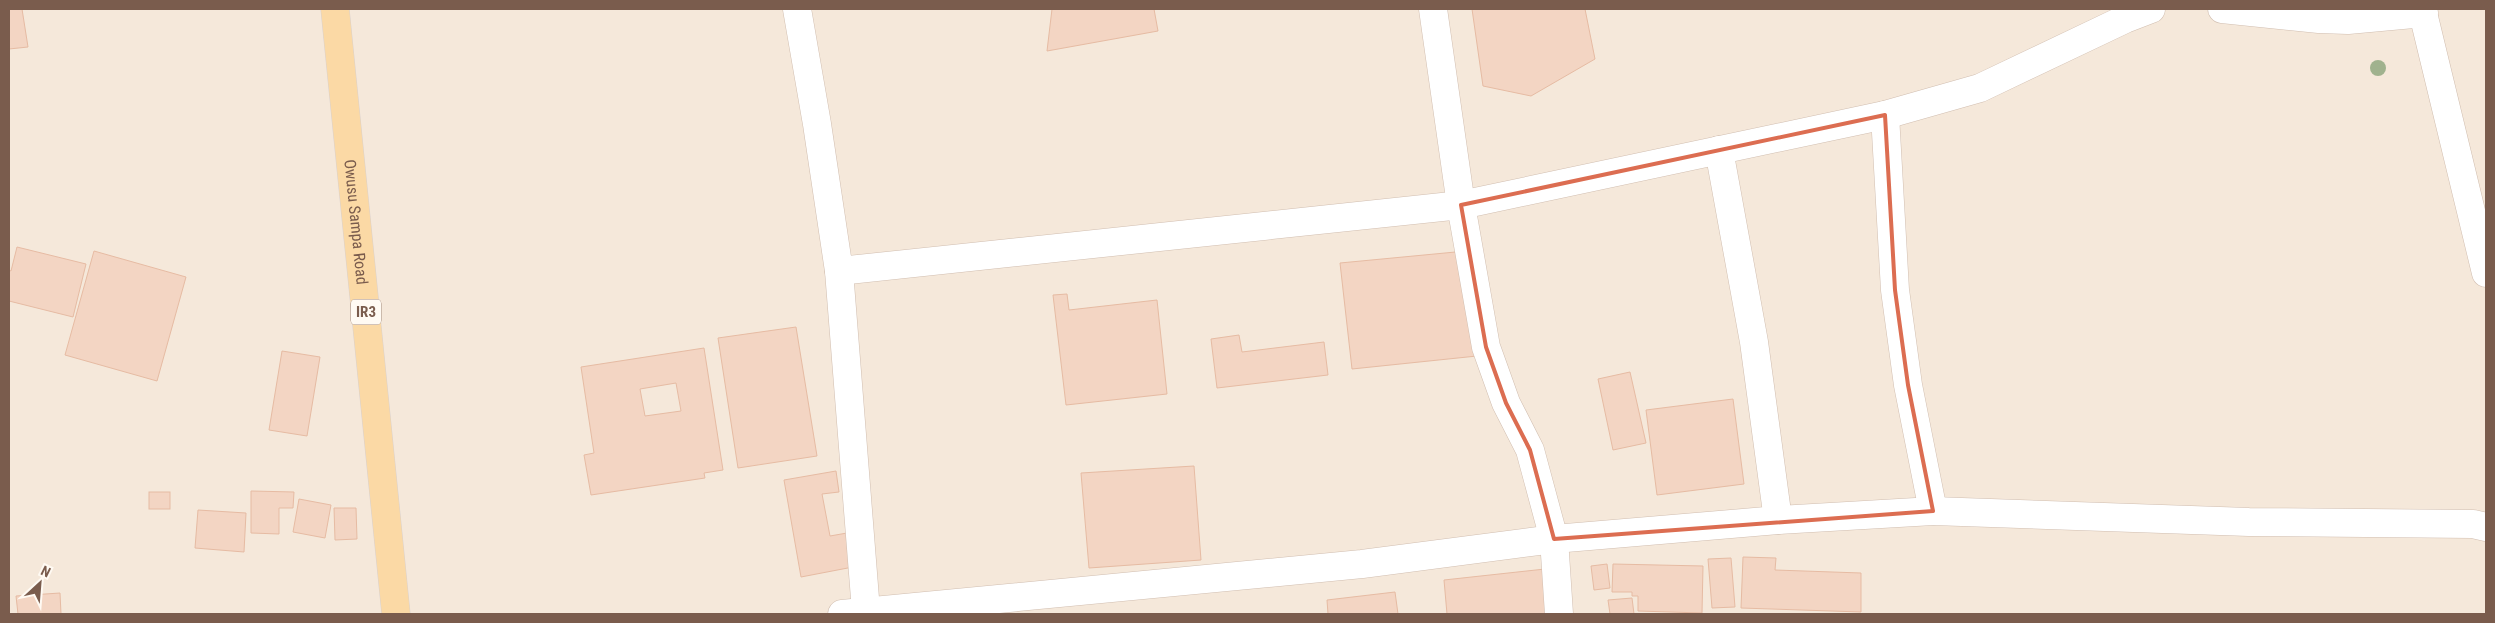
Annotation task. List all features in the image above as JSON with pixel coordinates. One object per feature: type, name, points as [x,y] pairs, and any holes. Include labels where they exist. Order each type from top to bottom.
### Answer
[{"type":"main road","name":"Owusu Sampa Road","points":[[335,9],[396,614]]},
{"type":"street","points":[[797,9],[818,124],[838,271],[854,612],[1362,564],[1554,539],[1778,520],[1933,511],[2259,522],[2473,524],[2486,527]]},
{"type":"street","points":[[1433,9],[1461,205],[1486,347],[1506,403],[1530,450],[1554,539],[1558,614]]},
{"type":"street","points":[[838,271],[1461,205],[1885,115],[1980,88],[2125,19],[2151,9]]},
{"type":"street","points":[[2222,9],[2319,20],[2348,20],[2423,11],[2486,273]]},
{"type":"street","points":[[1885,115],[1895,290],[1908,385],[1933,511]]},
{"type":"street","points":[[1719,150],[1754,342],[1778,520]]},
{"type":"highlighted area","points":[[1885,115],[1895,290],[1908,385],[1933,511],[1554,539],[1530,450],[1506,403],[1486,347],[1461,205]]},
{"type":"shaded area","points":[[9,9],[2486,9],[2486,614],[9,614]]},
{"type":"building","points":[[9,9],[22,9],[28,47],[9,49]]},
{"type":"building","points":[[1052,9],[1154,9],[1158,31],[1047,51]]},
{"type":"building","points":[[1472,9],[1585,9],[1595,59],[1531,96],[1483,86]]},
{"type":"building","points":[[17,247],[86,264],[73,317],[9,301],[9,270],[11,271]]},
{"type":"building","points":[[94,251],[186,277],[157,381],[65,355]]},
{"type":"building","points":[[1466,251],[1477,356],[1352,369],[1340,263]]},
{"type":"building","points":[[1067,294],[1069,310],[1157,300],[1167,394],[1066,405],[1053,295]]},
{"type":"building","points":[[796,327],[817,456],[738,468],[718,338]]},
{"type":"building","points":[[1239,335],[1242,352],[1324,342],[1328,375],[1217,388],[1211,339]]},
{"type":"building","points":[[704,348],[723,470],[704,473],[705,478],[591,495],[584,455],[594,453],[581,367]],"holes":[[[676,383],[681,411],[645,416],[640,389]]]},
{"type":"building","points":[[282,351],[320,357],[307,436],[269,430]]},
{"type":"building","points":[[1630,372],[1646,443],[1613,450],[1598,379]]},
{"type":"building","points":[[1733,399],[1744,484],[1657,495],[1646,410]]},
{"type":"building","points":[[1194,466],[1201,560],[1089,568],[1081,473]]},
{"type":"building","points":[[836,471],[839,492],[822,494],[830,536],[847,533],[853,567],[801,577],[784,480]]},
{"type":"building","points":[[251,491],[294,492],[293,508],[279,508],[279,534],[251,533]]},
{"type":"building","points":[[149,492],[170,492],[170,509],[149,509]]},
{"type":"building","points":[[299,499],[331,505],[325,538],[293,532]]},
{"type":"building","points":[[334,508],[356,508],[357,539],[335,540]]},
{"type":"building","points":[[198,510],[246,513],[244,552],[195,548]]},
{"type":"building","points":[[1743,557],[1776,558],[1775,570],[1861,573],[1861,612],[1741,608]]},
{"type":"building","points":[[1731,558],[1735,607],[1712,608],[1708,559]]},
{"type":"building","points":[[1607,564],[1610,588],[1594,590],[1591,566]]},
{"type":"building","points":[[1613,564],[1703,566],[1702,613],[1638,611],[1638,596],[1632,596],[1632,592],[1612,592]]},
{"type":"building","points":[[1545,569],[1549,614],[1447,614],[1444,580]]},
{"type":"building","points":[[1395,592],[1398,614],[1328,614],[1327,600]]},
{"type":"building","points":[[60,593],[61,614],[18,614],[16,596]]},
{"type":"building","points":[[1632,598],[1634,614],[1610,614],[1608,600]]}]
